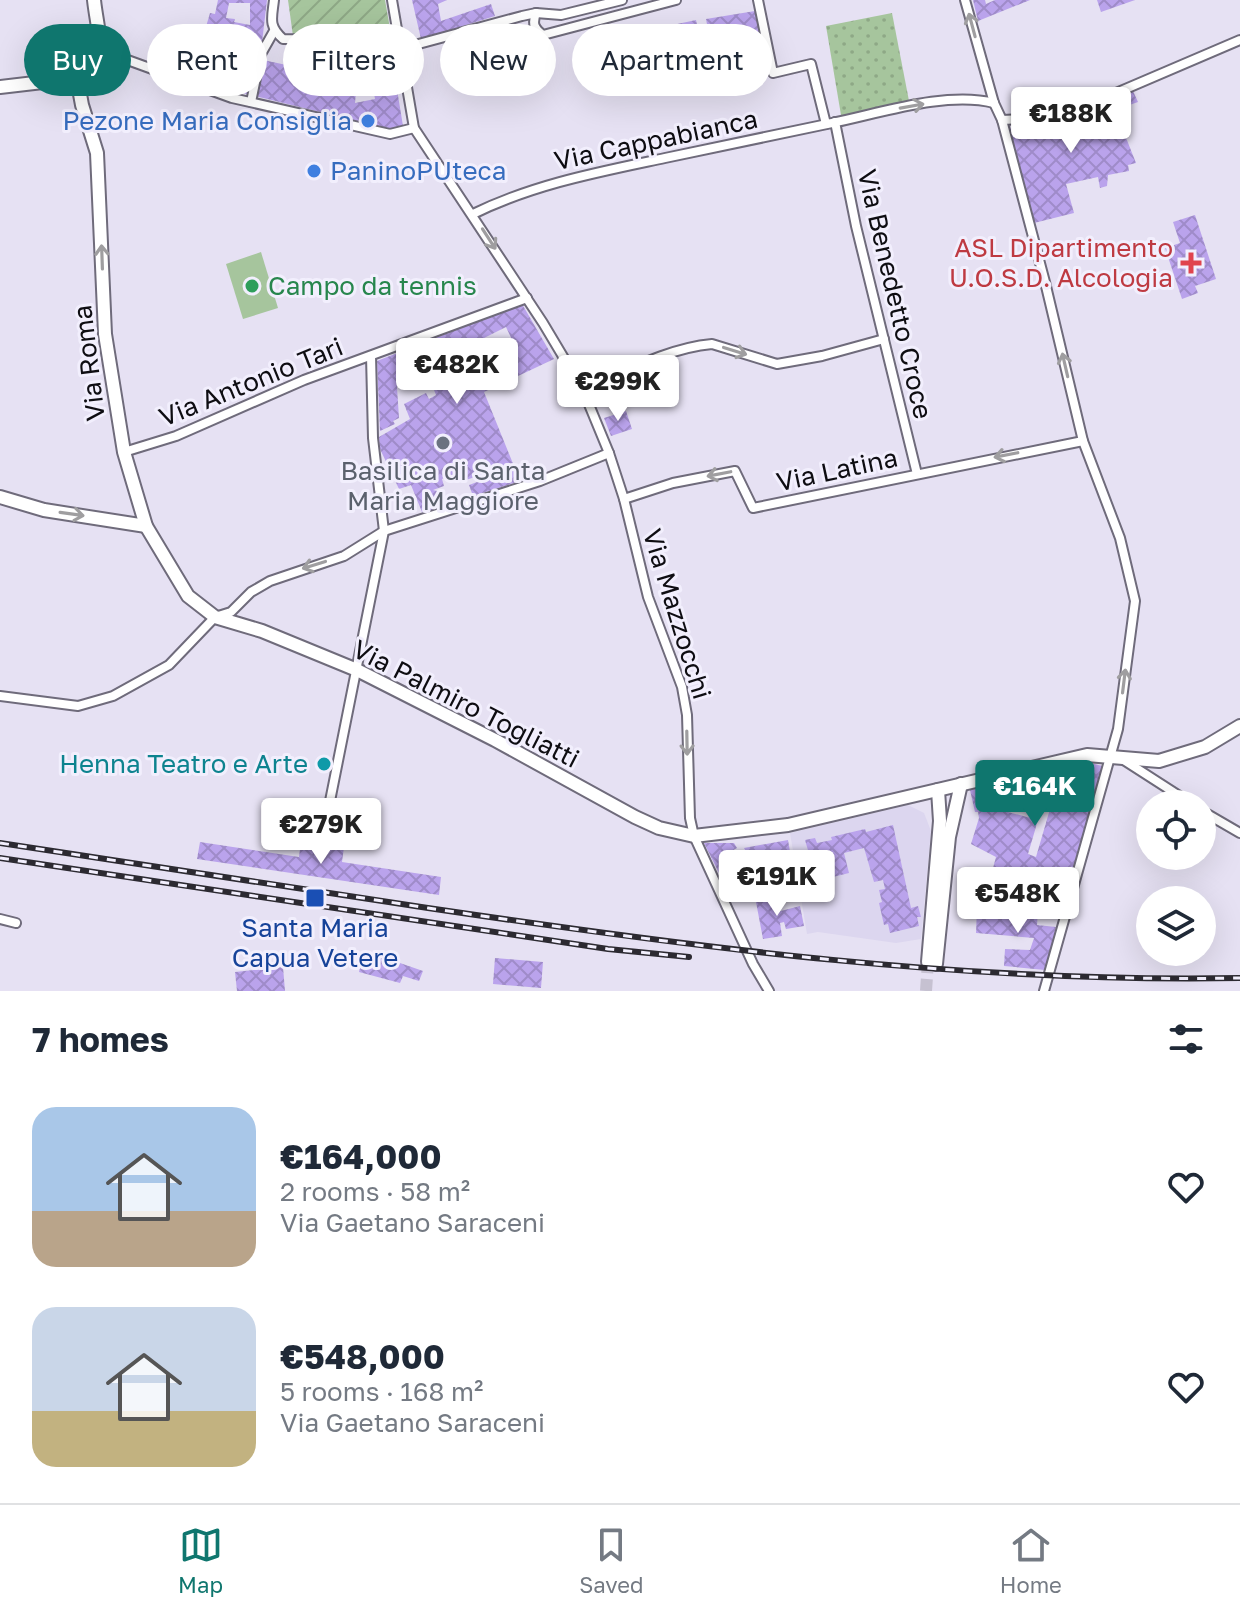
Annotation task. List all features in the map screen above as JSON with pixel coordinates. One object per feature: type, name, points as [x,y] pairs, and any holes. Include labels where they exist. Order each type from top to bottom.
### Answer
[{"type":"street","points":[[94,0],[97,24]]},
{"type":"street","points":[[251,102],[261,54],[274,31],[274,0]]},
{"type":"street","points":[[392,0],[396,24]]},
{"type":"street","points":[[424,38],[536,13],[561,15],[622,0]]},
{"type":"street","points":[[536,13],[533,22],[535,29],[543,35],[676,0]]},
{"type":"street","name":"Via Benedetto Croce","points":[[758,0],[773,73],[811,64],[830,123],[917,474]]},
{"type":"street","points":[[965,0],[994,103],[1002,120],[1083,441],[1120,538],[1135,601],[1116,758],[1044,991]]},
{"type":"street","points":[[274,31],[283,39]]},
{"type":"street","points":[[1002,120],[1043,118],[1102,99],[1240,40]]},
{"type":"street","points":[[131,61],[214,92],[390,134],[414,128],[408,96]]},
{"type":"street","points":[[0,87],[24,84]]},
{"type":"street","name":"Via Roma","points":[[80,96],[97,153],[105,334],[124,452],[146,526],[188,596],[215,617]]},
{"type":"street","name":"Via Cappabianca","points":[[473,214],[502,200],[560,181],[913,105],[977,99],[994,103]]},
{"type":"street","name":"Via Mazzocchi","points":[[414,128],[473,214],[583,390],[609,453],[624,499],[648,597],[682,687],[687,715],[690,818],[694,836],[753,964],[769,991]]},
{"type":"street","name":"Via Antonio Tari","points":[[124,452],[176,436],[277,391],[527,298]]},
{"type":"street","points":[[583,390],[662,357],[701,345],[712,344],[777,364],[822,356],[884,339]]},
{"type":"street","points":[[322,841],[384,531],[373,438],[371,356]]},
{"type":"street","name":"Via Latina","points":[[624,499],[673,483],[735,471],[753,508],[1083,441]]},
{"type":"street","points":[[0,696],[78,706],[113,696],[169,665],[215,617],[231,612],[251,592],[270,581],[344,556],[384,531],[540,481],[609,453]]},
{"type":"street","points":[[0,497],[44,510],[146,526]]},
{"type":"street","name":"Via Palmiro Togliatti","points":[[215,617],[262,631],[357,670],[495,740],[635,817],[659,828],[694,836]]},
{"type":"street","points":[[694,836],[788,825],[1087,755],[1159,761],[1205,747],[1240,726]]},
{"type":"street","points":[[1116,758],[1169,790]]},
{"type":"street","points":[[938,790],[940,821],[932,963],[949,837],[961,784]]},
{"type":"street","points":[[1216,819],[1240,833]]},
{"type":"street","points":[[0,919],[16,923]]},
{"type":"shaded area","points":[[908,805],[924,813],[931,831],[921,939],[896,943],[818,932],[807,934],[790,833]]},
{"type":"green space","points":[[288,0],[385,0],[389,24],[291,24]]},
{"type":"green space","points":[[892,13],[910,106],[842,121],[826,26]]},
{"type":"green space","name":"Campo da tennis","points":[[261,252],[278,308],[243,319],[226,264]]},
{"type":"building","points":[[218,0],[267,0],[264,24],[250,24],[250,3],[229,3],[226,18],[245,24],[207,24],[210,13],[215,14]]},
{"type":"building","points":[[412,0],[447,0],[438,4],[441,21],[491,4],[495,16],[469,24],[440,24],[440,33],[424,38],[424,24],[418,24]]},
{"type":"building","points":[[973,0],[985,0],[986,4],[995,0],[1030,0],[978,21]]},
{"type":"building","points":[[1097,0],[1135,0],[1101,12]]},
{"type":"building","points":[[755,11],[758,24],[707,24],[706,19]]},
{"type":"building","points":[[267,61],[283,64],[283,96],[356,96],[355,103],[375,99],[374,96],[398,96],[403,126],[389,129],[255,96],[267,96]]},
{"type":"building","points":[[1133,91],[1138,102],[1121,108],[1125,118],[1119,120],[1136,163],[1128,165],[1129,171],[1108,175],[1107,186],[1100,188],[1098,177],[1066,184],[1074,213],[1034,223],[1008,129],[1063,119]]},
{"type":"building","name":"ASL Dipartimento U.O.S.D. Alcologia","points":[[1195,215],[1216,279],[1195,286],[1198,293],[1182,299],[1165,248],[1180,243],[1173,222]]},
{"type":"building","points":[[522,304],[554,359],[484,392],[520,481],[473,496],[469,485],[477,482],[475,477],[460,482],[458,476],[452,478],[451,475],[442,479],[444,486],[433,490],[437,491],[442,502],[440,508],[428,514],[422,512],[411,485],[399,489],[380,449],[379,437],[410,419],[404,404],[426,393],[429,399],[436,395],[434,390],[448,384],[446,380],[435,384],[426,361],[396,372],[399,418],[393,421],[395,424],[380,431],[377,361]],"holes":[[[506,327],[515,346],[492,358],[482,339]],[[451,350],[462,372],[453,377],[441,355]]]},
{"type":"building","points":[[626,411],[632,429],[611,436],[604,418]]},
{"type":"building","points":[[1091,763],[1102,766],[1065,899],[1008,883],[1005,899],[986,894],[996,857],[971,844],[979,818],[970,790]],"holes":[[[1057,785],[1036,857],[1028,854],[1038,820],[997,809],[1000,797]]]},
{"type":"building","points":[[893,825],[911,908],[918,906],[921,917],[917,917],[919,926],[890,933],[888,924],[884,925],[879,903],[882,902],[879,890],[885,889],[883,880],[874,882],[864,848],[844,853],[849,873],[817,881],[805,840],[815,838],[817,843],[832,840],[831,837]]},
{"type":"building","points":[[788,840],[796,886],[770,890],[760,857],[750,859],[744,848]]},
{"type":"building","points":[[301,841],[344,847],[342,862],[441,877],[439,895],[197,859],[200,842],[299,857]]},
{"type":"building","points":[[704,843],[734,843],[737,848],[726,854],[733,865],[742,860],[749,872],[732,881],[736,890],[752,882],[757,889],[733,901]]},
{"type":"building","points":[[774,898],[777,912],[800,906],[804,926],[786,929],[784,922],[780,923],[782,936],[763,939],[756,902]]},
{"type":"building","points":[[977,907],[1038,911],[1037,925],[1056,927],[1045,970],[1004,966],[1005,949],[1030,950],[1034,938],[976,933]]},
{"type":"building","points":[[374,954],[423,971],[419,981],[403,976],[400,983],[359,972],[361,963],[374,967],[370,964]]},
{"type":"building","points":[[495,958],[543,962],[541,988],[493,984]]},
{"type":"building","points":[[283,967],[285,991],[237,991],[235,972]]},
{"type":"tunnel","points":[[926,991],[928,962]]},
{"type":"railway","points":[[0,843],[631,937],[833,960],[1036,975],[1240,978]]},
{"type":"railway","points":[[0,858],[608,949],[689,957]]},
{"type":"place","name":"Pezone Maria Consiglia","points":[[368,121]]},
{"type":"place","name":"PaninoPUteca","points":[[314,171]]},
{"type":"place","name":"ASL Dipartimento U.O.S.D. Alcologia","points":[[1191,263]]},
{"type":"place","name":"Campo da tennis","points":[[252,286]]},
{"type":"place","name":"Basilica di Santa Maria Maggiore","points":[[443,443]]},
{"type":"place","name":"Henna Teatro e Arte","points":[[324,764]]},
{"type":"place","name":"Santa Maria Capua Vetere","points":[[315,898]]}]
